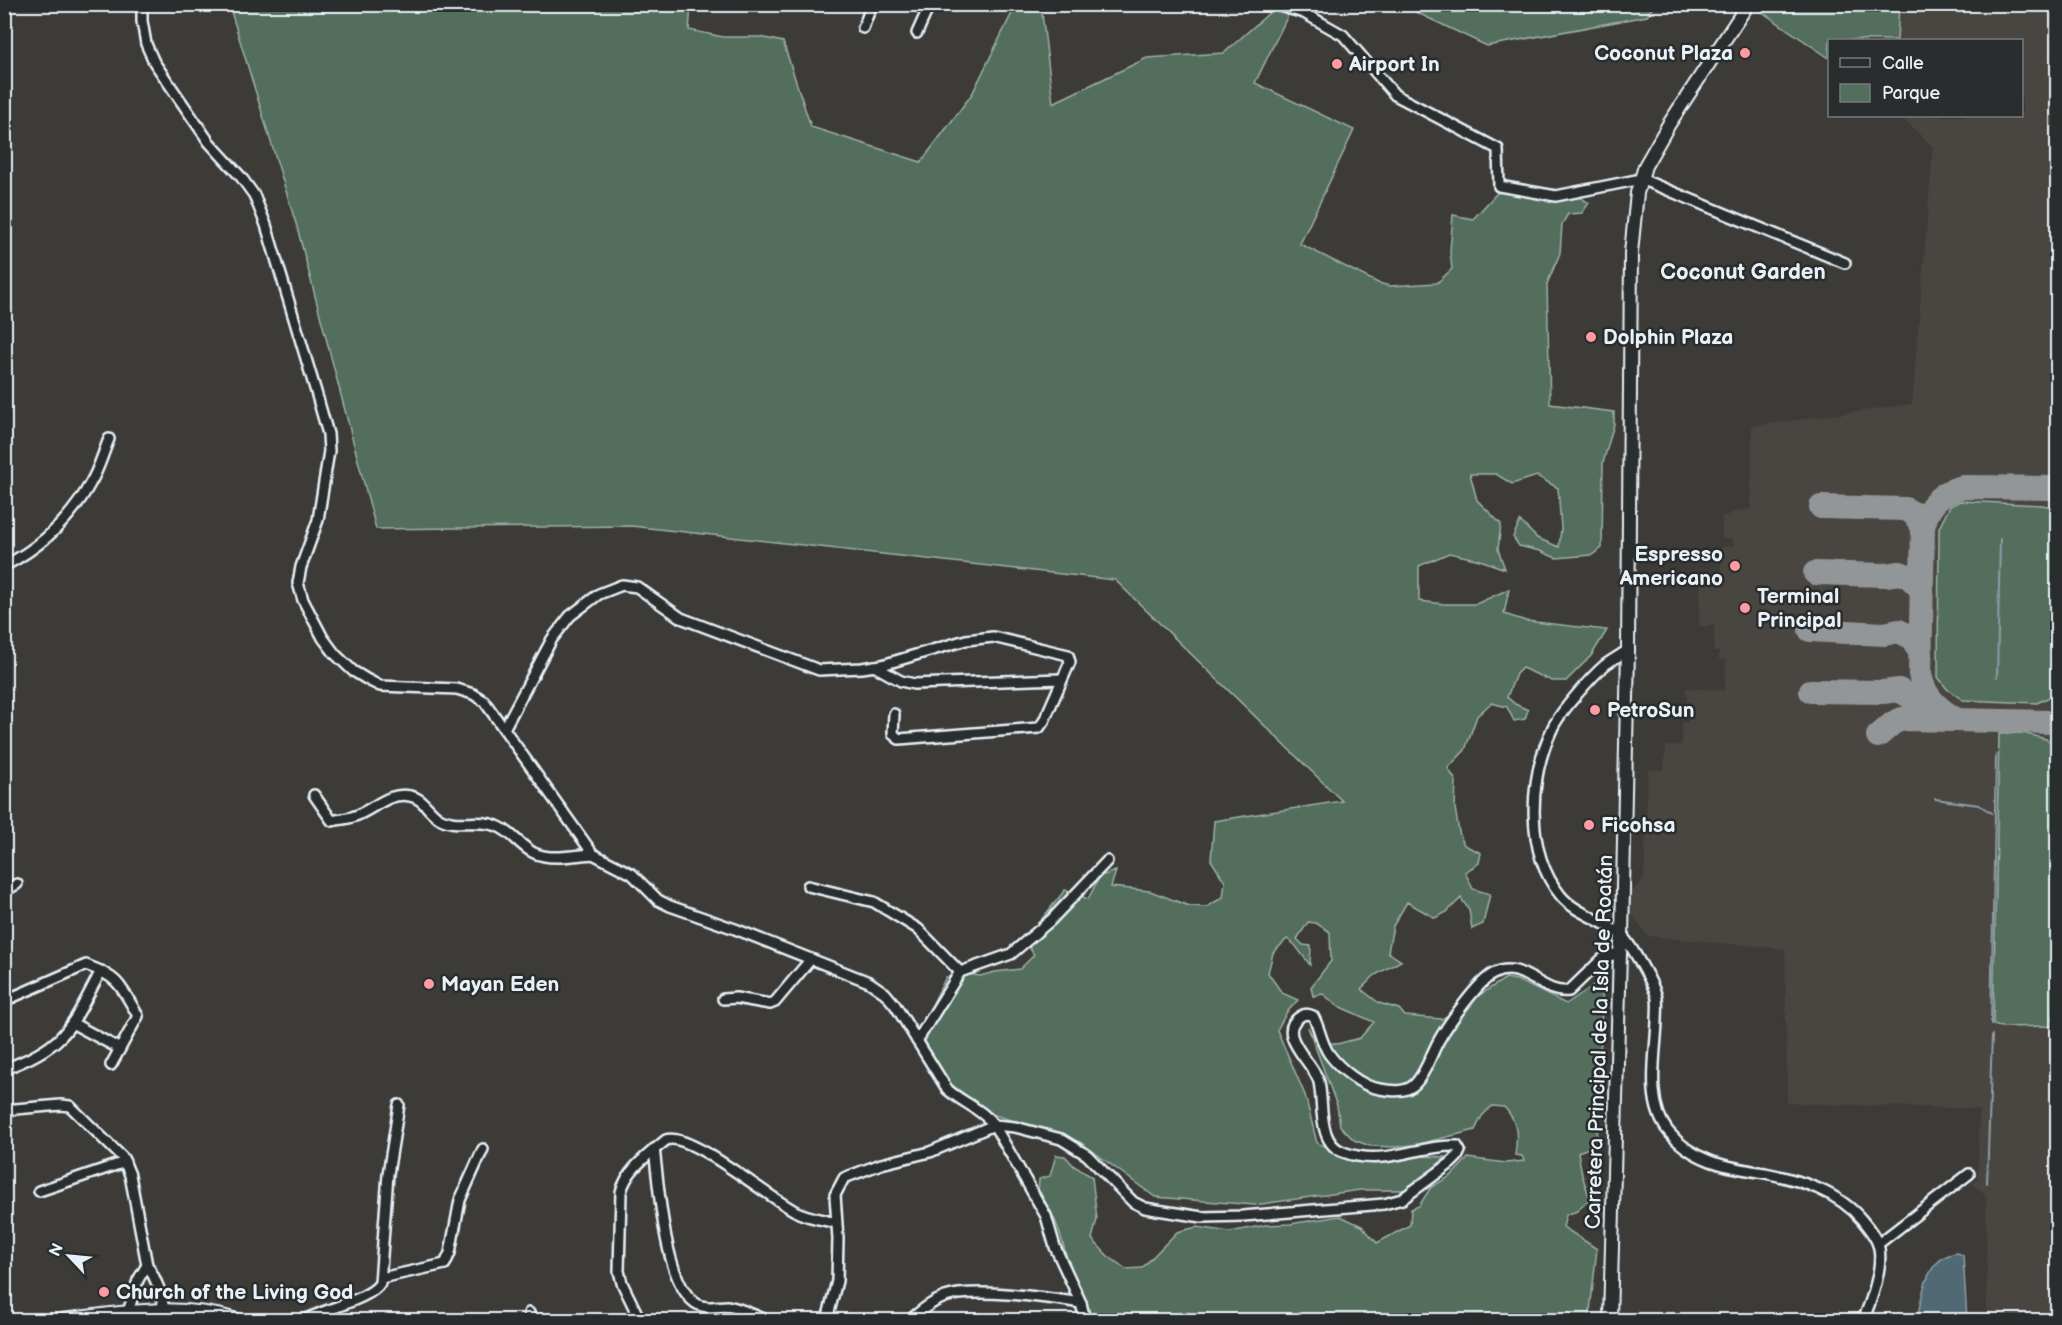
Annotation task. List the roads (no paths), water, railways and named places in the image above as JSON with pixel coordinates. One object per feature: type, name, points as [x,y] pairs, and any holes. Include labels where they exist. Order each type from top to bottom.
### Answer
[{"type":"main road","name":"Carretera Principal de la Isla de Roatán","points":[[1610,1320],[1628,650],[1631,253],[1637,193],[1645,166],[1669,124],[1748,4]]},
{"type":"main road","points":[[62,1320],[145,1310],[191,1311],[237,1320]]},
{"type":"street","points":[[142,4],[146,44],[154,62],[209,141],[254,195],[266,225],[328,434],[329,452],[318,520],[298,582],[303,600],[323,638],[335,654],[353,671],[380,686],[457,689],[473,694],[484,701],[593,854],[632,874],[658,900],[869,982],[885,993],[895,1005],[946,1089],[984,1114],[994,1125],[1046,1216],[1055,1247],[1081,1303],[1085,1320]]},
{"type":"street","points":[[862,28],[872,4]]},
{"type":"street","points":[[917,33],[930,4]]},
{"type":"street","points":[[1273,4],[1304,13],[1343,35],[1395,95],[1498,149],[1499,186],[1556,196],[1641,179],[1845,264]]},
{"type":"street","points":[[4,566],[49,537],[66,519],[91,482],[109,439]]},
{"type":"street","points":[[504,729],[552,639],[570,616],[599,594],[622,585],[638,587],[681,618],[819,670],[874,666],[966,640],[993,637],[1068,655],[1070,662],[1039,728],[905,739],[895,737],[893,734],[894,714]]},
{"type":"street","points":[[1628,650],[1604,666],[1578,694],[1554,726],[1539,768],[1534,811],[1540,854],[1548,877],[1562,898],[1622,936],[1645,971],[1657,998],[1654,1085],[1658,1110],[1668,1130],[1686,1147],[1707,1161],[1734,1169],[1777,1176],[1816,1188],[1840,1199],[1871,1230],[1878,1244],[1878,1267],[1874,1295],[1863,1320]]},
{"type":"street","points":[[874,666],[901,681],[914,684],[1062,679]]},
{"type":"street","points":[[314,795],[332,820],[355,816],[398,795],[411,796],[422,802],[439,818],[451,822],[485,823],[499,826],[534,853],[551,857],[593,854]]},
{"type":"street","points":[[917,1041],[960,972],[1011,954],[1051,920],[1107,861]]},
{"type":"street","points":[[4,891],[17,884]]},
{"type":"street","points":[[808,886],[874,902],[918,929],[960,972]]},
{"type":"street","points":[[826,1320],[837,1281],[838,1239],[835,1195],[844,1178],[881,1164],[930,1152],[994,1125],[1015,1127],[1061,1139],[1087,1155],[1133,1202],[1145,1208],[1202,1217],[1243,1216],[1384,1204],[1402,1199],[1451,1163],[1460,1151],[1456,1146],[1448,1146],[1403,1155],[1376,1157],[1358,1156],[1341,1151],[1330,1142],[1324,1128],[1317,1076],[1292,1040],[1290,1030],[1295,1020],[1302,1015],[1313,1016],[1331,1057],[1351,1075],[1371,1088],[1405,1090],[1414,1085],[1421,1076],[1439,1039],[1454,1017],[1485,980],[1493,974],[1506,969],[1518,970],[1554,990],[1569,990],[1602,959],[1620,952]]},
{"type":"street","points":[[723,999],[736,998],[770,1004],[775,1002],[811,959]]},
{"type":"street","points":[[4,1001],[86,966],[109,974],[123,989],[138,1016],[111,1065]]},
{"type":"street","points":[[4,1069],[39,1055],[62,1037],[101,971]]},
{"type":"street","points":[[72,1023],[120,1049]]},
{"type":"street","points":[[4,1110],[70,1106],[123,1158],[130,1174],[147,1265],[155,1276],[162,1293],[165,1311]]},
{"type":"street","points":[[305,1320],[372,1293],[380,1283],[388,1174],[399,1106]]},
{"type":"street","points":[[640,1320],[621,1284],[619,1270],[621,1192],[629,1173],[666,1140],[673,1138],[701,1150],[800,1214],[836,1223]]},
{"type":"street","points":[[381,1278],[445,1264],[450,1253],[460,1200],[483,1149]]},
{"type":"street","points":[[654,1149],[668,1253],[675,1273],[686,1292],[700,1305],[738,1308],[766,1320]]},
{"type":"street","points":[[39,1191],[125,1162]]},
{"type":"street","points":[[1878,1244],[1969,1174]]},
{"type":"street","points":[[128,1312],[138,1280],[147,1265]]},
{"type":"street","points":[[910,1320],[929,1305],[947,1296],[974,1294],[1043,1296],[1081,1303]]},
{"type":"water","points":[[1957,1253],[1963,1255],[1967,1320],[1917,1320],[1924,1288],[1932,1269],[1947,1256]]},
{"type":"waterway","points":[[1997,677],[2000,539]]},
{"type":"waterway","points":[[1991,1025],[1996,755]]},
{"type":"waterway","points":[[1935,799],[1979,805],[1992,813]]},
{"type":"waterway","points":[[1987,1183],[1992,1035]]},
{"type":"place","name":"Coconut Plaza","points":[[1745,53]]},
{"type":"place","name":"Airport In","points":[[1337,64]]},
{"type":"place","name":"Dolphin Plaza","points":[[1591,337]]},
{"type":"place","name":"Espresso Americano","points":[[1735,566]]},
{"type":"place","name":"Terminal Principal","points":[[1745,608]]},
{"type":"place","name":"PetroSun","points":[[1595,710]]},
{"type":"place","name":"Ficohsa","points":[[1589,825]]},
{"type":"place","name":"Mayan Eden","points":[[429,984]]},
{"type":"place","name":"Church of the Living God","points":[[104,1292]]},
{"type":"district","name":"Coconut Garden","points":[[1743,271]]}]
